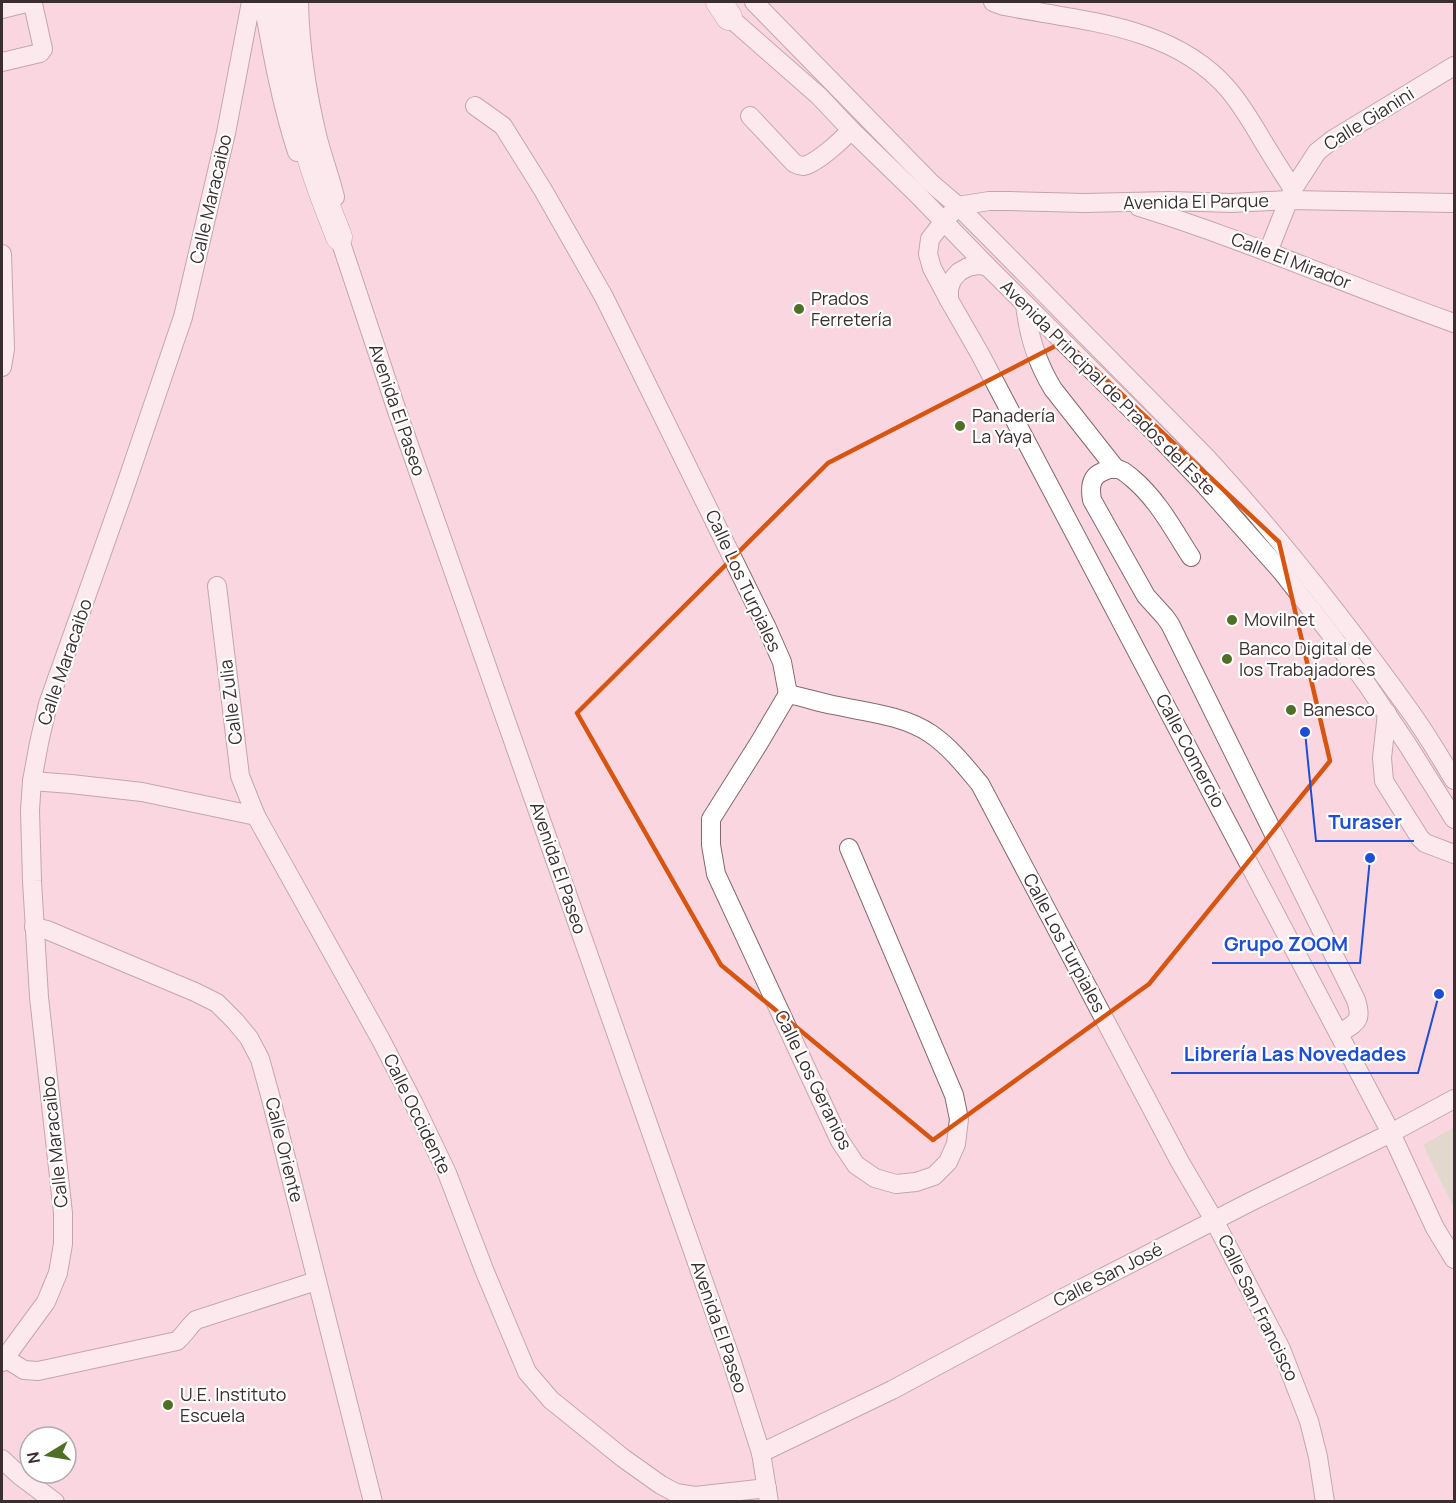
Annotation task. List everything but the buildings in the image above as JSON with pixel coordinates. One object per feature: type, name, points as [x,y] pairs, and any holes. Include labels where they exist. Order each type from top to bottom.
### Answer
[{"type":"highway","points":[[284,2],[288,45],[306,141],[315,174],[339,237]]},
{"type":"street","points":[[2,9],[30,2],[33,4],[43,49],[40,53],[2,62]]},
{"type":"street","name":"Calle Maracaibo","points":[[3,1360],[46,1302],[58,1273],[63,1244],[63,1213],[39,997],[34,927],[30,810],[32,781],[48,704],[183,317],[226,133],[251,2]]},
{"type":"street","name":"Avenida El Paseo","points":[[263,2],[288,124],[303,170],[322,212],[339,237]]},
{"type":"street","name":"Avenida El Paseo","points":[[299,2],[299,21],[307,86],[318,139],[338,204],[339,237],[406,436],[732,1362],[761,1453],[768,1495]]},
{"type":"street","name":"Avenida Principal de Prados del Este","points":[[754,2],[931,183],[958,206],[1190,441],[1240,495],[1362,646],[1411,713],[1455,780]]},
{"type":"street","points":[[993,2],[1116,27],[1175,47],[1194,58],[1214,74],[1235,98],[1291,194]]},
{"type":"street","name":"Avenida Principal de Prados del Este","points":[[720,7],[819,96],[1202,482],[1282,572],[1329,632],[1387,713],[1455,819]]},
{"type":"street","name":"Calle Gianini","points":[[1268,252],[1291,194],[1317,152],[1332,140],[1455,66]]},
{"type":"street","name":"Calle Los Turpiales","points":[[475,106],[503,126],[543,190],[604,297],[767,628],[782,662],[788,693],[909,723],[930,733],[945,745],[980,784],[1180,1162],[1214,1220]]},
{"type":"street","points":[[750,116],[794,163],[801,166],[834,148],[851,130]]},
{"type":"street","name":"Avenida El Parque","points":[[958,206],[989,201],[1231,203],[1291,194],[1455,203]]},
{"type":"street","name":"Calle El Mirador","points":[[1125,203],[1176,218],[1455,323]]},
{"type":"street","points":[[944,221],[958,206]]},
{"type":"street","name":"Calle Comercio","points":[[944,221],[930,239],[928,254],[932,268],[1120,618],[1391,1133],[1435,1228],[1455,1259]]},
{"type":"street","points":[[2,254],[5,348],[2,367]]},
{"type":"street","points":[[949,300],[952,280],[959,272],[968,267],[987,266]]},
{"type":"street","points":[[1025,304],[1030,337],[1046,378],[1053,389],[1116,469],[1128,475],[1150,495],[1191,557]]},
{"type":"street","points":[[1116,469],[1097,474],[1090,489],[1092,500],[1146,596],[1170,624],[1356,1000],[1360,1012],[1357,1021],[1339,1034]]},
{"type":"street","name":"Calle Zulia","points":[[217,586],[240,776],[256,816]]},
{"type":"street","name":"Calle Los Geranios","points":[[788,693],[711,819],[711,845],[716,874],[840,1141],[856,1165],[875,1178],[896,1184],[916,1182],[934,1176],[948,1162],[956,1144],[959,1119],[954,1095],[849,848]]},
{"type":"street","points":[[1387,713],[1382,758],[1384,780],[1420,838],[1425,843],[1455,854]]},
{"type":"street","points":[[32,781],[142,792],[256,816]]},
{"type":"street","name":"Calle Occidente","points":[[256,816],[381,1040],[414,1104],[447,1173],[484,1272],[526,1372],[550,1400],[622,1458],[668,1489],[694,1496],[768,1495]]},
{"type":"street","name":"Calle Oriente","points":[[34,927],[47,930],[217,1003],[249,1038],[260,1059],[373,1502]]},
{"type":"street","name":"Calle San José","points":[[761,1453],[892,1390],[1065,1297],[1455,1099]]},
{"type":"street","name":"Calle San Francisco","points":[[1214,1220],[1281,1349],[1295,1383],[1309,1421],[1318,1457],[1325,1502]]},
{"type":"street","points":[[3,1360],[24,1370],[38,1371],[177,1341],[196,1320],[316,1281]]},
{"type":"street","points":[[2,1459],[55,1502]]},
{"type":"highlighted area","points":[[1065,341],[1279,542],[1330,761],[1149,984],[933,1140],[721,965],[577,713],[828,463]]},
{"type":"green space","points":[[1454,1127],[1454,1208],[1423,1145]]},
{"type":"place","name":"Prados Ferretería","points":[[799,309]]},
{"type":"place","name":"Panadería La Yaya","points":[[960,426]]},
{"type":"place","name":"Movilnet","points":[[1232,620]]},
{"type":"place","name":"Banco Digital de los Trabajadores","points":[[1227,659]]},
{"type":"place","name":"Banesco","points":[[1291,710]]},
{"type":"place","name":"Turaser","points":[[1305,732]]},
{"type":"place","name":"Grupo ZOOM","points":[[1370,858]]},
{"type":"place","name":"Librería Las Novedades","points":[[1439,994]]},
{"type":"place","name":"U.E. Instituto Escuela","points":[[168,1405]]}]
